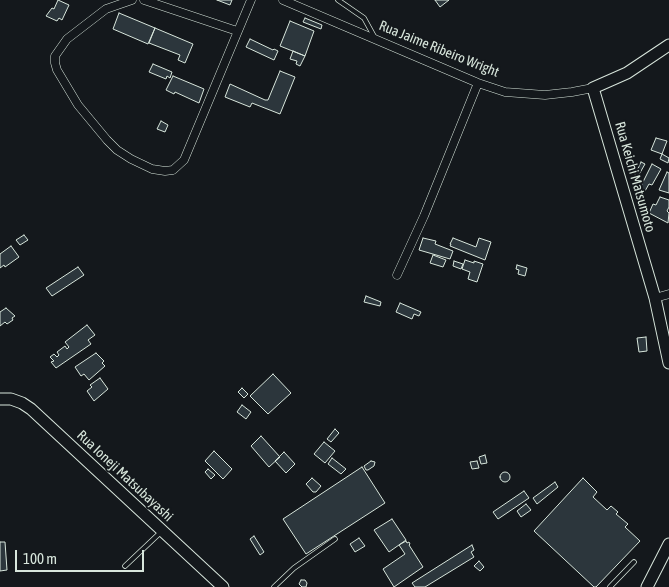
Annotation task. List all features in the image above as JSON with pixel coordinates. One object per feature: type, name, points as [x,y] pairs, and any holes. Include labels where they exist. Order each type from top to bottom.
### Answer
[{"type":"main road","name":"Rua Jaime Ribeiro Wright","points":[[593,88],[627,73],[669,45]]},
{"type":"main road","name":"Rua Keichi Matsumoto","points":[[593,88],[655,298],[669,362]]},
{"type":"main road","name":"Rua Ioneji Matsubayashi","points":[[0,399],[16,401],[31,409],[223,587]]},
{"type":"main road","points":[[647,587],[669,544]]},
{"type":"street","points":[[132,0],[106,9],[67,38],[56,56],[55,63],[57,70],[78,106],[117,150],[152,169],[165,171],[174,170],[184,160],[251,0]]},
{"type":"street","points":[[144,0],[237,32]]},
{"type":"street","name":"Rua Jaime Ribeiro Wright","points":[[283,0],[478,83],[505,92],[526,94],[572,92],[593,88]]},
{"type":"street","points":[[397,275],[424,216],[478,83]]},
{"type":"street","points":[[655,298],[669,294]]},
{"type":"lane","points":[[338,0],[364,18],[376,40]]},
{"type":"lane","points":[[125,566],[162,531]]},
{"type":"lane","points":[[274,587],[294,568],[335,539]]},
{"type":"lane","points":[[610,587],[634,562]]},
{"type":"building","points":[[58,0],[69,5],[62,20],[59,18],[57,21],[46,16],[52,8],[54,9]]},
{"type":"building","points":[[217,0],[232,0],[230,5]]},
{"type":"building","points":[[435,0],[449,0],[440,7]]},
{"type":"building","points":[[119,13],[155,28],[148,44],[113,29]]},
{"type":"building","points":[[305,18],[322,25],[321,29],[303,22]]},
{"type":"building","points":[[290,21],[314,31],[305,56],[280,46]]},
{"type":"building","points":[[155,28],[193,44],[185,63],[178,60],[180,55],[149,43]]},
{"type":"building","points":[[250,39],[278,51],[274,60],[246,47]]},
{"type":"building","points":[[293,51],[305,56],[300,66],[296,64],[297,61],[290,59]]},
{"type":"building","points":[[153,64],[172,72],[170,78],[167,76],[166,79],[149,72]]},
{"type":"building","points":[[280,71],[295,77],[280,114],[252,103],[250,107],[225,97],[230,84],[268,100]]},
{"type":"building","points":[[173,76],[204,89],[199,103],[166,90]]},
{"type":"building","points":[[161,121],[168,125],[165,132],[157,129]]},
{"type":"building","points":[[656,138],[667,141],[662,154],[651,150]]},
{"type":"building","points":[[662,154],[669,158],[668,163],[660,159]]},
{"type":"building","points":[[641,162],[645,164],[637,178],[634,177]]},
{"type":"building","points":[[652,164],[661,169],[652,185],[649,184],[645,191],[640,188]]},
{"type":"building","points":[[667,172],[669,173],[669,193],[659,190]]},
{"type":"building","points":[[660,197],[669,200],[667,211],[669,213],[668,223],[649,213],[653,204],[656,205]]},
{"type":"building","points":[[24,235],[28,240],[20,245],[16,240]]},
{"type":"building","points":[[423,238],[436,241],[435,244],[453,251],[450,259],[419,250]]},
{"type":"building","points":[[453,238],[476,247],[479,238],[491,242],[485,260],[450,246]]},
{"type":"building","points":[[11,246],[19,257],[5,267],[4,265],[0,268],[0,254]]},
{"type":"building","points":[[433,255],[446,260],[443,267],[430,263]]},
{"type":"building","points":[[465,260],[483,264],[477,282],[468,279],[470,272],[462,269]]},
{"type":"building","points":[[454,261],[463,264],[461,269],[453,266]]},
{"type":"building","points":[[517,265],[527,268],[525,276],[518,274]]},
{"type":"building","points":[[78,267],[84,275],[52,296],[46,288]]},
{"type":"building","points":[[366,296],[381,302],[380,306],[364,302]]},
{"type":"building","points":[[400,303],[421,312],[419,316],[414,314],[412,319],[396,312]]},
{"type":"building","points":[[6,308],[15,316],[7,324],[5,322],[0,326],[0,312]]},
{"type":"building","points":[[87,325],[95,335],[88,340],[91,344],[56,368],[51,362],[54,361],[50,357],[54,354],[57,357],[59,355],[57,352],[65,346],[67,349],[69,347],[65,342]]},
{"type":"building","points":[[646,337],[647,351],[639,352],[637,338]]},
{"type":"building","points":[[96,353],[104,361],[102,363],[105,366],[89,380],[84,374],[81,376],[75,367]]},
{"type":"building","points":[[273,374],[291,393],[268,414],[250,396]]},
{"type":"building","points":[[100,378],[108,389],[94,401],[87,391],[92,387],[90,385]]},
{"type":"building","points":[[242,388],[248,394],[244,398],[238,392]]},
{"type":"building","points":[[242,405],[251,412],[246,419],[237,412]]},
{"type":"building","points":[[335,429],[339,433],[331,442],[327,439]]},
{"type":"building","points":[[261,436],[280,457],[269,467],[251,446]]},
{"type":"building","points":[[324,442],[335,451],[325,463],[314,454]]},
{"type":"building","points":[[214,451],[232,469],[223,479],[205,461]]},
{"type":"building","points":[[284,452],[295,464],[286,473],[275,461]]},
{"type":"building","points":[[485,455],[487,463],[481,464],[479,457]]},
{"type":"building","points":[[332,458],[346,469],[341,474],[328,464]]},
{"type":"building","points":[[371,461],[375,462],[374,466],[366,470],[364,466]]},
{"type":"building","points":[[477,461],[479,468],[472,469],[470,462]]},
{"type":"building","points":[[362,467],[385,503],[306,554],[283,519]]},
{"type":"building","points":[[208,469],[215,475],[211,479],[205,472]]},
{"type":"building","points":[[503,472],[507,472],[510,477],[509,481],[503,482],[500,479],[500,475]]},
{"type":"building","points":[[312,478],[321,486],[316,492],[313,492],[306,484]]},
{"type":"building","points":[[583,478],[597,492],[593,497],[607,510],[611,506],[618,512],[616,514],[628,524],[625,527],[640,541],[596,587],[534,531]]},
{"type":"building","points":[[555,482],[558,487],[537,504],[533,498]]},
{"type":"building","points":[[524,491],[529,498],[498,519],[493,512]]},
{"type":"building","points":[[526,504],[531,510],[521,517],[517,511]]},
{"type":"building","points":[[392,519],[406,540],[389,552],[374,530]]},
{"type":"building","points":[[254,536],[264,552],[260,555],[250,539]]},
{"type":"building","points":[[359,538],[365,546],[355,552],[350,544]]},
{"type":"building","points":[[406,541],[407,543],[409,542],[423,567],[394,587],[383,569],[405,554],[399,545]]},
{"type":"building","points":[[0,542],[5,542],[7,570],[0,571]]},
{"type":"building","points":[[472,545],[474,550],[471,552],[474,557],[425,587],[415,587],[412,583]]},
{"type":"building","points":[[479,561],[484,567],[480,571],[474,566]]},
{"type":"building","points":[[301,580],[305,580],[307,583],[306,587],[302,587],[299,584]]}]
